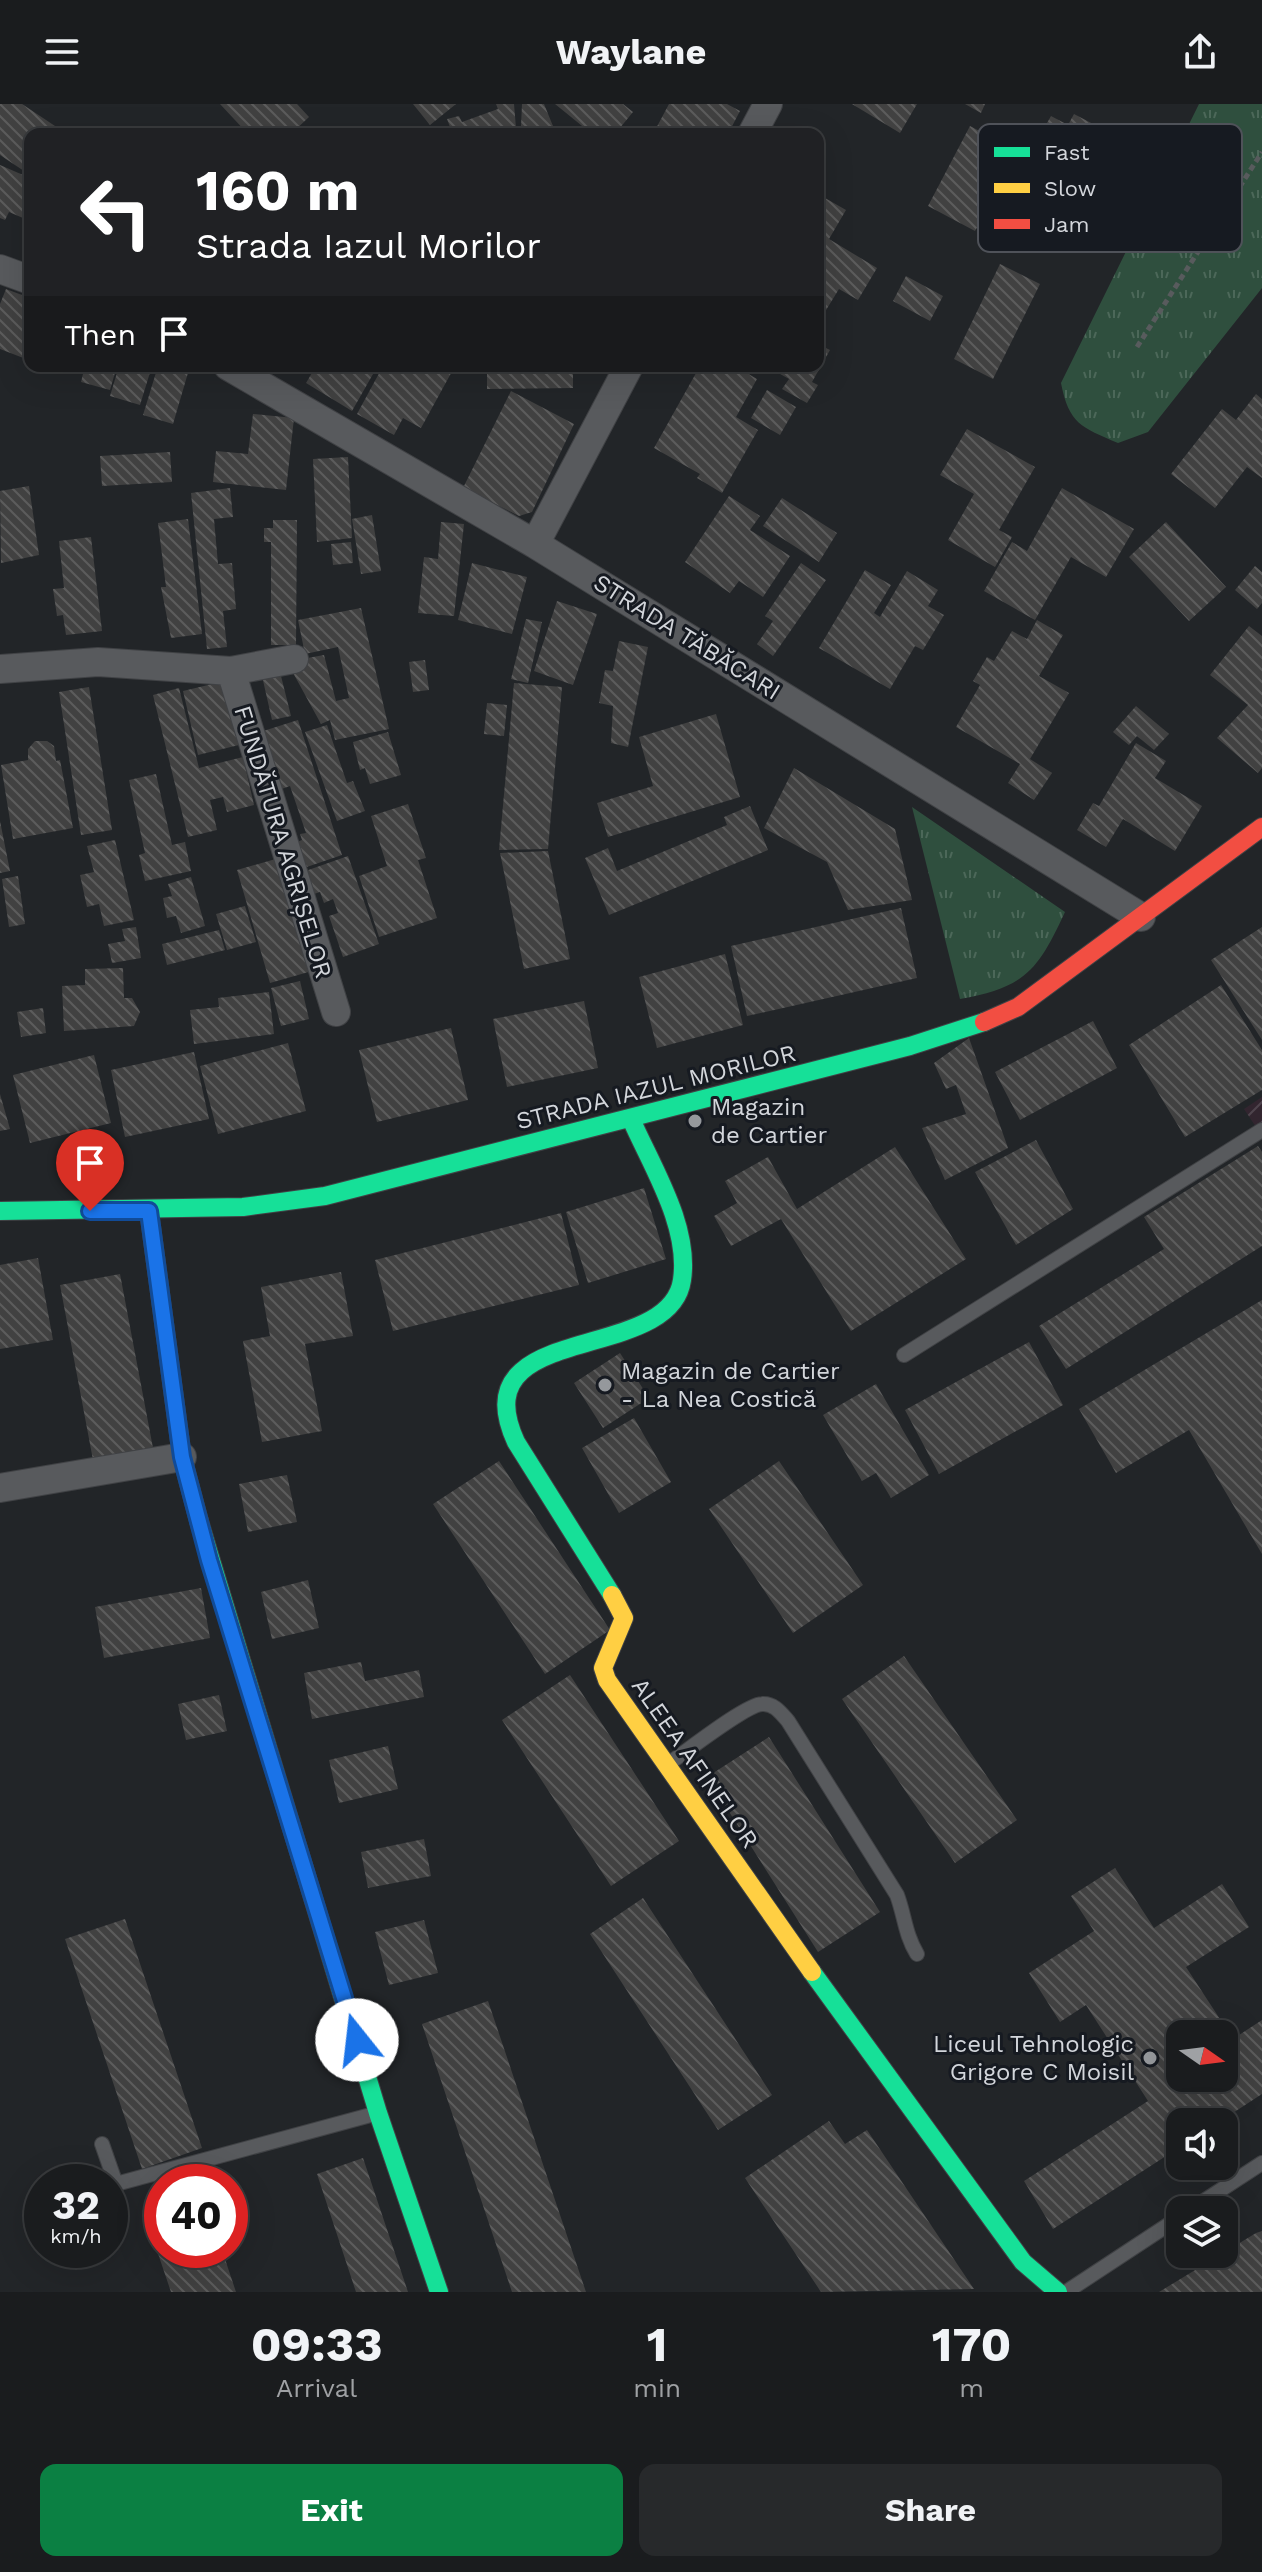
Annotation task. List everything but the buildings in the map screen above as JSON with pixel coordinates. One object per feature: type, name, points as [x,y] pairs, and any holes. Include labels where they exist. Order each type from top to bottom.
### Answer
[{"type":"street","points":[[755,128],[768,104]]},
{"type":"street","points":[[0,269],[24,278]]},
{"type":"street","name":"STRADA TĂBĂCARI","points":[[238,372],[535,544],[1141,917]]},
{"type":"street","points":[[535,544],[626,372]]},
{"type":"street","points":[[0,669],[98,662],[231,671],[294,659]]},
{"type":"street","name":"FUNDĂTURA AGRIȘELOR","points":[[231,671],[336,1012]]},
{"type":"street","name":"STRADA IAZUL MORILOR","points":[[0,1211],[149,1211],[243,1207],[325,1196],[910,1046],[984,1022],[1018,1007],[1262,827]]},
{"type":"street","name":"ALEEA AFINELOR","points":[[631,1119],[681,1243],[682,1286],[673,1303],[656,1319],[552,1353],[517,1372],[506,1394],[509,1425],[524,1456],[624,1618],[603,1668],[607,1680],[834,2003],[1023,2262],[1058,2292]]},
{"type":"street","points":[[149,1211],[182,1457],[209,1560],[378,2113],[439,2292]]},
{"type":"street","points":[[0,1488],[182,1457]]},
{"type":"lane","points":[[904,1355],[1262,1130]]},
{"type":"lane","points":[[668,1764],[745,1711],[762,1704],[776,1707],[788,1721],[897,1895],[904,1915],[904,1932],[917,1954]]},
{"type":"lane","points":[[102,2144],[116,2184],[378,2113]]},
{"type":"lane","points":[[1211,2196],[1262,2163]]},
{"type":"lane","points":[[1066,2292],[1166,2226]]},
{"type":"path","points":[[1242,183],[1262,152]]},
{"type":"path","points":[[1137,347],[1198,252]]},
{"type":"shaded area","points":[[1262,1097],[1262,1136],[1244,1109]]},
{"type":"green space","points":[[1199,104],[1262,104],[1262,288],[1148,432],[1118,443],[1086,428],[1073,416],[1061,383],[1126,252],[1242,252],[1242,124],[1189,124]]},
{"type":"green space","points":[[912,807],[1065,912],[1037,962],[1015,981],[960,999]]},
{"type":"traffic: fast","points":[[0,1211],[243,1207],[325,1196],[910,1046],[984,1022]]},
{"type":"traffic: fast","points":[[612,1595],[516,1442],[506,1403],[516,1377],[540,1359],[643,1324],[669,1306],[682,1280],[683,1260],[675,1218],[631,1119]]},
{"type":"traffic: fast","points":[[199,1521],[378,2113],[439,2292]]},
{"type":"traffic: fast","points":[[812,1972],[1023,2262],[1058,2292]]},
{"type":"traffic: slow","points":[[612,1595],[624,1618],[603,1668],[607,1680],[812,1972]]},
{"type":"traffic: jam","points":[[984,1022],[1018,1007],[1262,827]]},
{"type":"traffic: jam","points":[[149,1211],[182,1457],[199,1521]]},
{"type":"place","name":"Magazin de Cartier","points":[[695,1121]]},
{"type":"place","name":"Magazin de Cartier - La Nea Costică","points":[[605,1385]]},
{"type":"place","name":"Liceul Tehnologic Grigore C Moisil","points":[[1150,2058]]},
{"type":"route","points":[[90,1211],[149,1211],[182,1457],[209,1560],[357,2040]]}]
